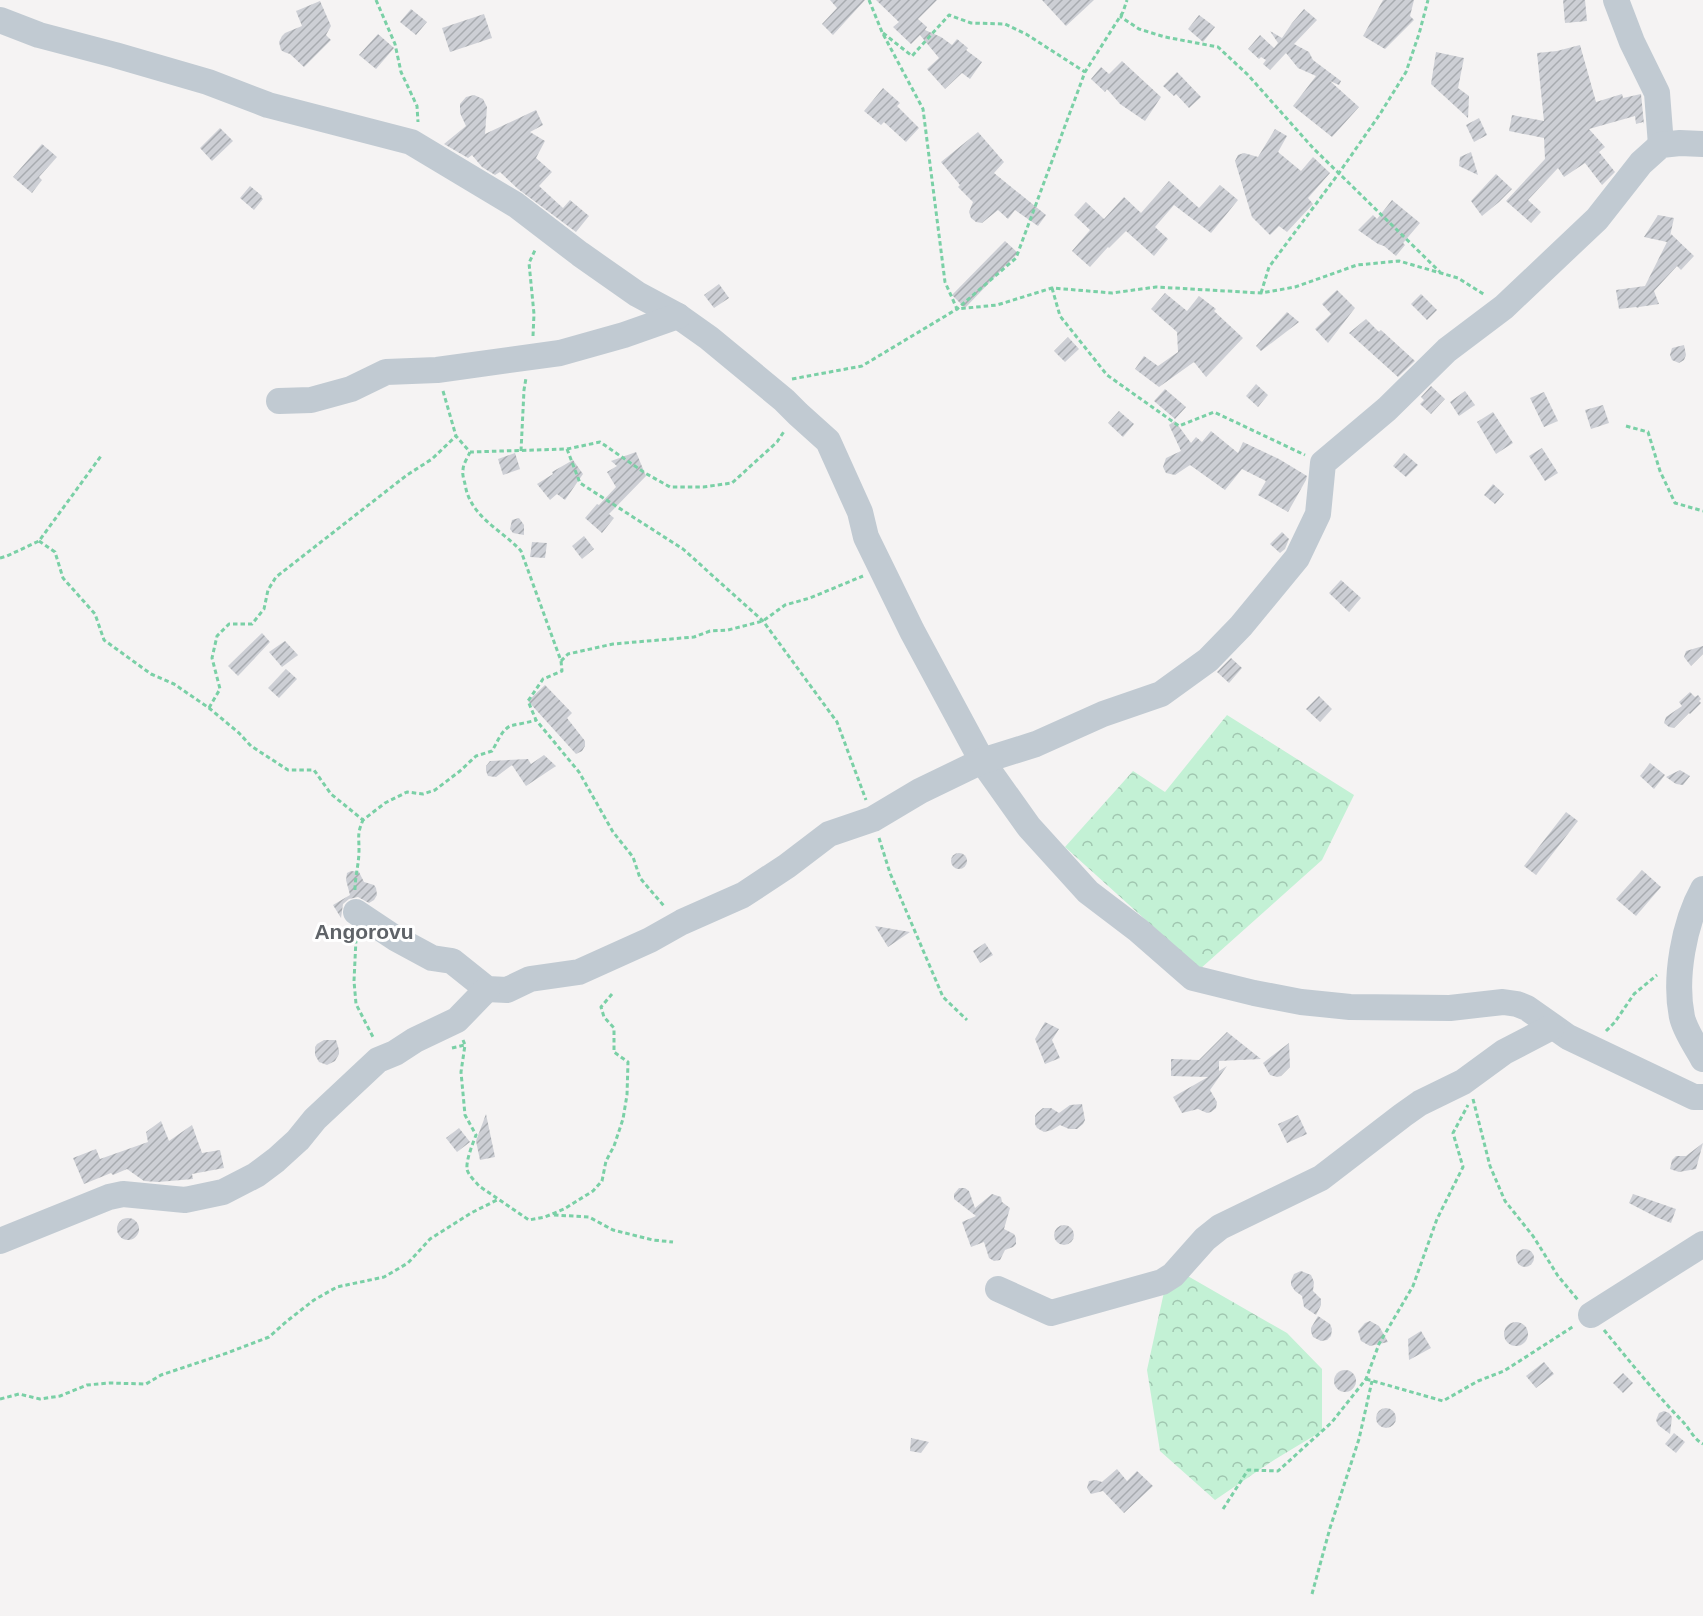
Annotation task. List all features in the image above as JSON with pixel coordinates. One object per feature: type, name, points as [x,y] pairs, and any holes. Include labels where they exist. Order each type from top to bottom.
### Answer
[{"type":"street","points":[[1616,0],[1632,42],[1657,93],[1661,145]]},
{"type":"street","points":[[0,20],[39,35],[115,54],[199,79],[268,105],[411,142],[516,206],[637,294],[678,316],[709,338],[784,400],[828,441],[860,512],[866,537],[912,631],[982,761],[1029,827],[1089,892],[1138,930],[1193,978],[1301,1002],[1350,1007],[1450,1008],[1503,1002],[1527,1008],[1552,1027],[1590,1048],[1694,1097],[1703,1098]]},
{"type":"street","points":[[356,912],[395,938],[432,958],[452,961],[487,989],[507,990],[530,979],[579,972],[744,895],[829,834],[873,819],[920,790],[982,761],[1036,744],[1103,714],[1161,694],[1208,660],[1241,626],[1297,558],[1318,514],[1323,463],[1387,409],[1447,350],[1504,307],[1597,219],[1641,163],[1661,145],[1703,144]]},
{"type":"street","points":[[279,401],[311,400],[351,388],[386,372],[437,370],[560,353],[624,335],[678,316]]},
{"type":"street","points":[[1703,888],[1687,927],[1682,954],[1680,992],[1682,1019],[1703,1059]]},
{"type":"street","points":[[0,1241],[109,1197],[123,1194],[185,1200],[223,1192],[256,1175],[298,1140],[315,1119],[378,1060],[457,1020],[487,989]]},
{"type":"street","points":[[998,1289],[1051,1313],[1162,1282],[1173,1275],[1205,1239],[1220,1227],[1322,1178],[1412,1109],[1463,1082],[1504,1052],[1552,1027]]},
{"type":"street","points":[[1591,1315],[1703,1244]]},
{"type":"path","points":[[376,0],[395,44],[401,72],[417,106],[419,128],[411,142]]},
{"type":"path","points":[[869,0],[882,32],[923,109],[945,282],[957,309]]},
{"type":"path","points":[[1127,0],[1121,17],[1139,29],[1165,37],[1218,47],[1248,75],[1313,148],[1441,273]]},
{"type":"path","points":[[1262,294],[1269,267],[1339,173],[1406,72],[1428,0]]},
{"type":"path","points":[[763,383],[862,366],[957,309],[1016,258],[1085,72],[1123,12]]},
{"type":"path","points":[[882,32],[912,56],[949,15],[971,23],[1005,24],[1026,34],[1085,72]]},
{"type":"path","points":[[957,309],[996,305],[1052,288],[1112,293],[1156,287],[1262,294],[1294,287],[1357,265],[1399,261],[1458,278],[1504,307]]},
{"type":"path","points":[[1052,288],[1060,316],[1107,375],[1179,426],[1214,412],[1323,463]]},
{"type":"path","points":[[437,370],[456,436],[470,452]]},
{"type":"path","points":[[470,452],[567,449],[600,442],[637,468],[670,487],[703,488],[732,483],[777,442],[798,414]]},
{"type":"path","points":[[1626,426],[1648,432],[1660,471],[1675,503],[1703,511]]},
{"type":"path","points":[[209,708],[220,689],[212,658],[216,636],[229,624],[252,624],[264,609],[268,590],[276,577],[407,475],[432,459],[456,436]]},
{"type":"path","points":[[567,449],[580,483],[683,549],[763,621],[837,722],[873,819],[890,873],[943,997],[967,1020]]},
{"type":"path","points":[[470,452],[463,470],[466,491],[476,511],[521,551],[561,661],[562,671],[543,679],[528,701],[536,720],[579,772],[613,832],[633,856],[640,878],[660,904],[682,922]]},
{"type":"path","points":[[0,558],[39,541],[101,456]]},
{"type":"path","points":[[39,541],[55,552],[63,578],[96,615],[104,640],[151,674],[174,684],[209,708],[239,733],[250,746],[288,770],[314,770],[331,794],[363,820],[385,803],[407,792],[423,794],[435,790],[476,756],[492,751],[499,738],[511,726],[536,720]]},
{"type":"path","points":[[561,661],[568,654],[613,644],[693,637],[710,631],[728,630],[763,621],[785,605],[810,598],[864,575],[878,562]]},
{"type":"path","points":[[1590,1048],[1615,1022],[1634,994],[1682,954]]},
{"type":"path","points":[[457,1020],[465,1045],[461,1072],[465,1115],[476,1135],[467,1169],[479,1186],[529,1220],[551,1214],[593,1191],[602,1181],[606,1161],[623,1119],[627,1095],[628,1062],[614,1052],[614,1028],[604,1017],[602,1007],[612,994]]},
{"type":"path","points":[[1222,1509],[1248,1470],[1278,1471],[1332,1422],[1366,1379],[1379,1344],[1413,1286],[1437,1219],[1463,1167],[1453,1133],[1472,1097],[1490,1166],[1505,1201],[1533,1236],[1558,1276],[1661,1399],[1703,1444]]},
{"type":"path","points":[[0,1399],[19,1394],[40,1399],[60,1396],[87,1385],[146,1384],[161,1375],[269,1337],[314,1300],[337,1287],[384,1277],[408,1263],[430,1239],[471,1213],[499,1199]]},
{"type":"path","points":[[551,1214],[589,1217],[613,1230],[653,1240],[673,1242]]},
{"type":"path","points":[[1366,1379],[1443,1401],[1479,1381],[1504,1371],[1591,1315]]},
{"type":"path","points":[[1312,1594],[1330,1528],[1359,1439],[1372,1382]]},
{"type":"green space","points":[[1227,715],[1354,795],[1322,860],[1200,969],[1065,847],[1133,771],[1165,792]]},
{"type":"green space","points":[[1186,1275],[1287,1333],[1322,1369],[1322,1431],[1215,1500],[1160,1451],[1147,1370],[1164,1292]]},
{"type":"building","points":[[830,0],[865,0],[833,35],[822,24],[837,8]]},
{"type":"building","points":[[876,0],[937,0],[918,19],[927,27],[925,30],[952,45],[957,39],[968,48],[966,50],[982,62],[970,79],[962,73],[945,89],[927,69],[939,58],[920,35],[911,44],[893,27],[899,22]]},
{"type":"building","points":[[1042,0],[1094,0],[1066,26]]},
{"type":"building","points":[[1383,0],[1414,0],[1410,16],[1414,20],[1385,49],[1363,36]]},
{"type":"building","points":[[1563,0],[1585,0],[1587,21],[1565,23]]},
{"type":"building","points":[[320,1],[331,26],[326,35],[331,40],[304,67],[290,54],[281,50],[279,42],[285,33],[302,26],[296,11]]},
{"type":"building","points":[[411,9],[427,22],[416,35],[400,22]]},
{"type":"building","points":[[1304,9],[1317,20],[1294,44],[1309,52],[1313,60],[1341,81],[1339,85],[1330,81],[1359,107],[1332,137],[1293,106],[1316,76],[1298,68],[1286,53],[1270,70],[1263,64],[1266,60],[1261,57],[1259,59],[1248,49],[1260,35],[1274,48],[1278,43],[1270,31],[1282,38]]},
{"type":"building","points":[[484,14],[492,38],[450,52],[442,28]]},
{"type":"building","points":[[1199,15],[1215,27],[1203,42],[1188,29]]},
{"type":"building","points":[[378,34],[394,48],[376,69],[359,55]]},
{"type":"building","points":[[1580,45],[1596,102],[1622,94],[1623,98],[1641,94],[1644,124],[1643,122],[1636,124],[1635,116],[1589,129],[1605,147],[1599,152],[1615,172],[1602,185],[1585,163],[1564,177],[1558,168],[1528,200],[1541,212],[1531,223],[1506,201],[1545,159],[1544,138],[1509,131],[1512,115],[1544,121],[1537,53]]},
{"type":"building","points":[[1436,52],[1464,58],[1458,88],[1469,96],[1468,118],[1431,84]]},
{"type":"building","points":[[1122,61],[1161,97],[1145,121],[1120,104],[1107,89],[1105,92],[1091,79],[1101,67],[1109,74]]},
{"type":"building","points":[[1177,72],[1201,97],[1189,108],[1176,94],[1174,96],[1163,86]]},
{"type":"building","points":[[883,88],[900,103],[897,106],[919,128],[906,142],[884,122],[881,125],[864,111]]},
{"type":"building","points":[[474,95],[483,99],[487,107],[485,134],[536,110],[543,125],[530,132],[545,141],[536,158],[552,172],[539,186],[563,208],[570,200],[589,216],[576,232],[518,189],[500,172],[495,175],[482,167],[472,155],[468,158],[444,144],[466,126],[460,113],[460,104],[466,97]]},
{"type":"building","points":[[1479,118],[1487,135],[1474,142],[1466,125]]},
{"type":"building","points":[[220,128],[233,141],[212,161],[200,148]]},
{"type":"building","points":[[1275,129],[1287,136],[1278,152],[1301,171],[1313,157],[1330,173],[1308,198],[1313,204],[1287,232],[1279,226],[1270,235],[1252,217],[1235,161],[1238,155],[1244,153],[1258,157]]},
{"type":"building","points":[[978,132],[1004,162],[994,173],[1046,215],[1038,226],[1015,210],[1008,219],[998,210],[982,223],[971,218],[969,212],[973,202],[958,187],[960,185],[941,162]]},
{"type":"building","points":[[42,144],[57,157],[39,177],[42,180],[32,193],[13,177]]},
{"type":"building","points":[[1471,152],[1478,175],[1459,166],[1460,157]]},
{"type":"building","points":[[1496,174],[1512,189],[1482,216],[1471,201]]},
{"type":"building","points":[[1169,181],[1199,208],[1220,185],[1238,200],[1211,233],[1174,205],[1155,227],[1168,239],[1154,256],[1126,231],[1090,267],[1072,251],[1090,230],[1074,215],[1086,202],[1104,219],[1124,197],[1141,213]]},
{"type":"building","points":[[250,186],[263,199],[254,210],[240,198]]},
{"type":"building","points":[[1392,200],[1420,223],[1403,243],[1405,245],[1396,256],[1358,230],[1373,215],[1377,219]]},
{"type":"building","points":[[1658,215],[1674,218],[1670,236],[1671,234],[1694,256],[1681,270],[1677,266],[1654,291],[1659,304],[1619,309],[1616,290],[1645,286],[1667,242],[1644,237]]},
{"type":"building","points":[[1005,241],[1018,253],[965,308],[952,295]]},
{"type":"building","points":[[719,284],[729,298],[714,308],[704,295]]},
{"type":"building","points":[[1337,290],[1355,308],[1328,343],[1315,329],[1331,314],[1322,304]]},
{"type":"building","points":[[1165,293],[1187,311],[1199,296],[1216,309],[1214,311],[1243,338],[1206,377],[1194,362],[1159,387],[1135,369],[1144,356],[1158,366],[1178,352],[1177,332],[1151,309]]},
{"type":"building","points":[[1421,294],[1437,310],[1427,320],[1411,304]]},
{"type":"building","points":[[1287,312],[1299,322],[1261,351],[1256,346]]},
{"type":"building","points":[[1366,319],[1415,361],[1398,377],[1349,333]]},
{"type":"building","points":[[1068,337],[1079,349],[1065,362],[1054,351]]},
{"type":"building","points":[[1684,345],[1686,355],[1684,360],[1679,363],[1672,360],[1670,355],[1672,348]]},
{"type":"building","points":[[1256,384],[1268,395],[1258,407],[1246,396]]},
{"type":"building","points":[[1431,386],[1445,399],[1431,414],[1420,404],[1424,400],[1421,397]]},
{"type":"building","points":[[1165,389],[1186,407],[1175,419],[1154,401]]},
{"type":"building","points":[[1465,391],[1475,405],[1459,416],[1450,402]]},
{"type":"building","points":[[1544,392],[1558,421],[1544,427],[1530,398]]},
{"type":"building","points":[[1603,405],[1609,423],[1591,429],[1585,410]]},
{"type":"building","points":[[1119,411],[1134,424],[1123,437],[1108,423]]},
{"type":"building","points":[[1493,412],[1513,443],[1496,454],[1477,422]]},
{"type":"building","points":[[1175,421],[1191,443],[1196,437],[1202,442],[1211,431],[1238,453],[1243,442],[1279,459],[1307,476],[1288,512],[1258,495],[1266,481],[1242,469],[1225,490],[1190,465],[1175,475],[1166,473],[1163,467],[1166,458],[1181,451],[1169,425]]},
{"type":"building","points":[[1542,448],[1558,473],[1545,481],[1529,456]]},
{"type":"building","points":[[636,452],[646,476],[609,514],[614,518],[602,533],[585,518],[616,487],[607,472],[617,466],[611,461]]},
{"type":"building","points":[[515,453],[520,469],[503,475],[498,459]]},
{"type":"building","points":[[1404,453],[1418,465],[1406,477],[1393,466]]},
{"type":"building","points":[[573,460],[583,474],[565,500],[557,494],[550,500],[537,484]]},
{"type":"building","points":[[1493,484],[1504,494],[1495,504],[1484,495]]},
{"type":"building","points":[[519,518],[524,525],[524,535],[513,533],[510,529],[512,520]]},
{"type":"building","points":[[1282,532],[1289,539],[1285,549],[1280,553],[1270,544]]},
{"type":"building","points":[[584,536],[594,549],[582,559],[572,546]]},
{"type":"building","points":[[532,542],[547,543],[545,558],[530,557]]},
{"type":"building","points":[[1341,580],[1361,598],[1349,612],[1329,593]]},
{"type":"building","points":[[262,633],[270,642],[238,676],[228,666]]},
{"type":"building","points":[[285,641],[298,655],[282,667],[269,652]]},
{"type":"building","points":[[1703,646],[1703,654],[1691,666],[1684,657],[1686,651]]},
{"type":"building","points":[[1231,658],[1242,668],[1229,683],[1217,672]]},
{"type":"building","points":[[286,669],[297,679],[279,698],[268,688]]},
{"type":"building","points":[[545,685],[572,713],[567,718],[585,741],[582,751],[576,754],[528,701]]},
{"type":"building","points":[[1690,692],[1695,697],[1698,695],[1701,703],[1674,728],[1669,727],[1664,723],[1666,717],[1682,706],[1679,702]]},
{"type":"building","points":[[1319,696],[1332,709],[1320,722],[1306,709]]},
{"type":"building","points":[[544,755],[556,766],[526,786],[512,765],[496,777],[488,776],[486,771],[486,766],[490,761],[528,759],[531,764]]},
{"type":"building","points":[[1650,763],[1665,775],[1654,789],[1640,776]]},
{"type":"building","points":[[1680,770],[1690,776],[1683,785],[1676,784],[1666,777]]},
{"type":"building","points":[[1566,812],[1578,821],[1536,875],[1524,866]]},
{"type":"building","points":[[959,853],[967,861],[959,869],[951,861]]},
{"type":"building","points":[[1642,870],[1661,887],[1636,916],[1616,899]]},
{"type":"building","points":[[359,872],[364,882],[374,885],[377,895],[369,903],[358,897],[349,899],[343,904],[341,918],[333,905],[350,895],[346,880],[347,873]]},
{"type":"building","points":[[875,926],[910,932],[888,947]]},
{"type":"building","points":[[985,943],[993,955],[980,963],[973,951]]},
{"type":"building","points":[[1045,1022],[1059,1029],[1052,1040],[1060,1058],[1045,1064],[1035,1039]]},
{"type":"building","points":[[1227,1032],[1261,1059],[1219,1061],[1219,1071],[1227,1066],[1210,1090],[1217,1102],[1216,1108],[1207,1113],[1198,1109],[1182,1113],[1173,1097],[1208,1077],[1171,1076],[1171,1059],[1199,1060]]},
{"type":"building","points":[[324,1040],[336,1040],[339,1050],[335,1061],[327,1065],[319,1062],[315,1055],[315,1047]]},
{"type":"building","points":[[1289,1043],[1290,1067],[1281,1076],[1270,1075],[1263,1063]]},
{"type":"building","points":[[1082,1104],[1085,1120],[1077,1129],[1069,1129],[1060,1125],[1044,1132],[1035,1124],[1035,1116],[1043,1108],[1051,1108],[1059,1113],[1070,1105]]},
{"type":"building","points":[[486,1114],[495,1157],[480,1160],[476,1141]]},
{"type":"building","points":[[1298,1115],[1307,1134],[1287,1143],[1278,1124]]},
{"type":"building","points":[[161,1121],[169,1141],[192,1125],[202,1153],[220,1150],[224,1168],[192,1174],[193,1179],[158,1182],[144,1181],[127,1169],[84,1184],[73,1158],[96,1149],[100,1159],[148,1142],[146,1132]]},
{"type":"building","points":[[459,1128],[470,1142],[457,1152],[446,1138]]},
{"type":"building","points":[[1703,1143],[1696,1169],[1679,1172],[1670,1169],[1672,1160],[1676,1156],[1686,1156]]},
{"type":"building","points":[[959,1188],[969,1191],[975,1208],[992,1194],[1001,1197],[1002,1202],[1010,1208],[1004,1229],[1014,1234],[1016,1244],[1005,1250],[1000,1260],[994,1261],[989,1258],[984,1242],[971,1247],[962,1222],[976,1216],[954,1199],[954,1194]]},
{"type":"building","points":[[1633,1194],[1676,1209],[1671,1223],[1629,1203]]},
{"type":"building","points":[[128,1218],[138,1225],[139,1229],[132,1239],[128,1240],[118,1233],[117,1229],[124,1219]]},
{"type":"building","points":[[1064,1225],[1071,1228],[1074,1235],[1071,1242],[1064,1245],[1057,1242],[1054,1235],[1057,1228]]},
{"type":"building","points":[[1525,1249],[1531,1252],[1534,1258],[1531,1264],[1525,1267],[1519,1264],[1516,1258],[1519,1252]]},
{"type":"building","points":[[1301,1271],[1311,1275],[1314,1282],[1313,1291],[1321,1299],[1316,1315],[1304,1307],[1302,1296],[1291,1285],[1294,1274]]},
{"type":"building","points":[[1318,1316],[1330,1324],[1332,1329],[1331,1336],[1327,1340],[1321,1341],[1313,1337],[1311,1332]]},
{"type":"building","points":[[1370,1321],[1379,1326],[1388,1342],[1370,1346],[1361,1341],[1358,1331]]},
{"type":"building","points":[[1516,1322],[1521,1323],[1527,1329],[1527,1339],[1521,1345],[1516,1346],[1511,1345],[1505,1339],[1504,1334],[1505,1329],[1511,1323]]},
{"type":"building","points":[[1421,1331],[1431,1348],[1409,1360],[1408,1339]]},
{"type":"building","points":[[1544,1362],[1554,1374],[1536,1388],[1526,1376]]},
{"type":"building","points":[[1345,1370],[1355,1377],[1356,1381],[1349,1391],[1345,1392],[1335,1385],[1334,1381],[1341,1371]]},
{"type":"building","points":[[1623,1373],[1633,1383],[1623,1393],[1613,1383]]},
{"type":"building","points":[[1386,1408],[1393,1411],[1396,1418],[1393,1425],[1386,1428],[1379,1425],[1376,1418],[1379,1411]]},
{"type":"building","points":[[1664,1411],[1672,1417],[1670,1434],[1658,1425],[1656,1420],[1659,1413]]},
{"type":"building","points":[[1674,1433],[1685,1442],[1676,1453],[1665,1444]]},
{"type":"building","points":[[911,1438],[929,1442],[921,1453],[910,1451]]},
{"type":"building","points":[[1117,1469],[1127,1481],[1137,1471],[1153,1486],[1124,1513],[1103,1491],[1091,1494],[1087,1488],[1089,1481],[1102,1482]]},
{"type":"district","name":"Angorovu","points":[[364,931]]}]
